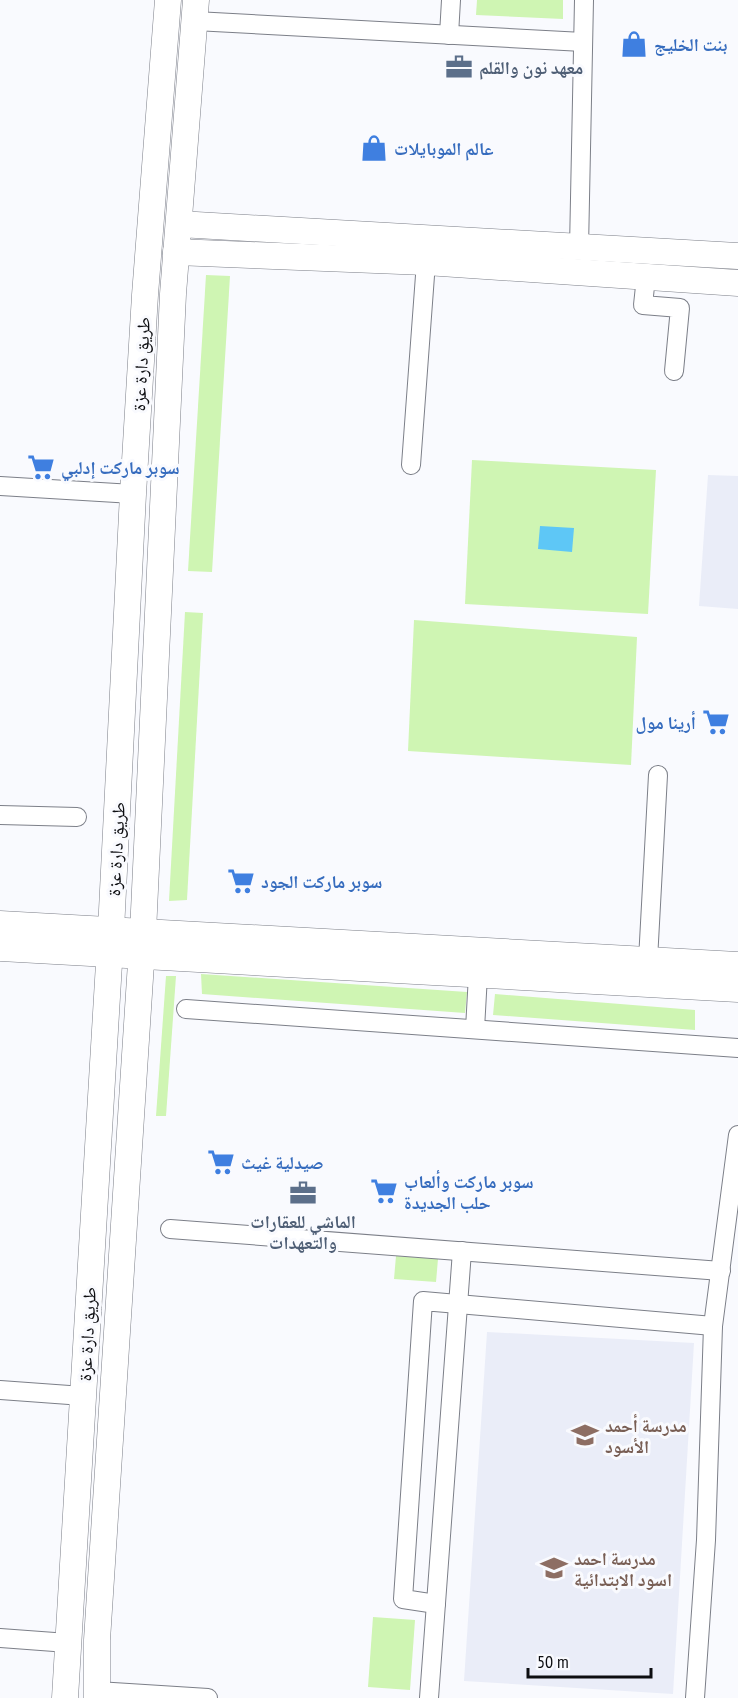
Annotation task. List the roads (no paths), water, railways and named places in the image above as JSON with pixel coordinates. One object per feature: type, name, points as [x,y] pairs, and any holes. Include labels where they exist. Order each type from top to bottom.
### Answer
[{"type":"main road","name":"طريق دارة عزة","points":[[65,1698],[111,943],[145,295],[168,0]]},
{"type":"main road","points":[[97,1695],[97,1640],[142,945],[173,294],[196,11]]},
{"type":"main road","points":[[179,224],[738,256]]},
{"type":"main road","points":[[176,252],[426,262],[738,283]]},
{"type":"main road","points":[[145,295],[173,294]]},
{"type":"main road","points":[[0,924],[111,943],[478,975],[738,989]]},
{"type":"main road","points":[[0,948],[111,943]]},
{"type":"main road","points":[[142,945],[648,960],[738,965]]},
{"type":"street","points":[[449,34],[451,0]]},
{"type":"street","points":[[579,248],[584,0]]},
{"type":"street","points":[[196,11],[449,34],[583,42]]},
{"type":"street","points":[[411,465],[426,262]]},
{"type":"street","points":[[646,277],[643,305],[680,308],[674,371]]},
{"type":"street","points":[[0,486],[133,494]]},
{"type":"street","points":[[648,960],[658,775]]},
{"type":"street","points":[[0,815],[77,818]]},
{"type":"street","points":[[475,1029],[478,975]]},
{"type":"street","points":[[186,1009],[738,1048]]},
{"type":"street","points":[[695,1698],[705,1540],[713,1326],[738,1135]]},
{"type":"street","points":[[170,1229],[721,1271]]},
{"type":"street","points":[[429,1698],[462,1251]]},
{"type":"street","points":[[436,1604],[403,1599],[423,1301],[713,1326]]},
{"type":"street","points":[[0,1390],[83,1396]]},
{"type":"street","points":[[0,1638],[68,1643]]},
{"type":"street","points":[[97,1695],[208,1698]]},
{"type":"water","points":[[540,526],[574,528],[572,552],[538,549]]},
{"type":"place","name":"بنت الخليج","points":[[634,44]]},
{"type":"place","name":"معهد نون والقلم","points":[[459,67]]},
{"type":"place","name":"عالم الموبايلات","points":[[374,148]]},
{"type":"place","name":"سوبر ماركت إدلبي","points":[[41,467]]},
{"type":"place","name":"أرينا مول","points":[[716,722]]},
{"type":"place","name":"سوبر ماركت الجود","points":[[241,881]]},
{"type":"place","name":"صيدلية غيث","points":[[221,1162]]},
{"type":"place","name":"سوبر ماركت وألعاب حلب الجديدة","points":[[384,1191]]},
{"type":"place","name":"الماشي للعقارات والتعهدات","points":[[303,1193]]},
{"type":"place","name":"مدرسة أحمد الأسود","points":[[585,1435]]},
{"type":"place","name":"مدرسة احمد اسود الابتدائية","points":[[554,1568]]}]
